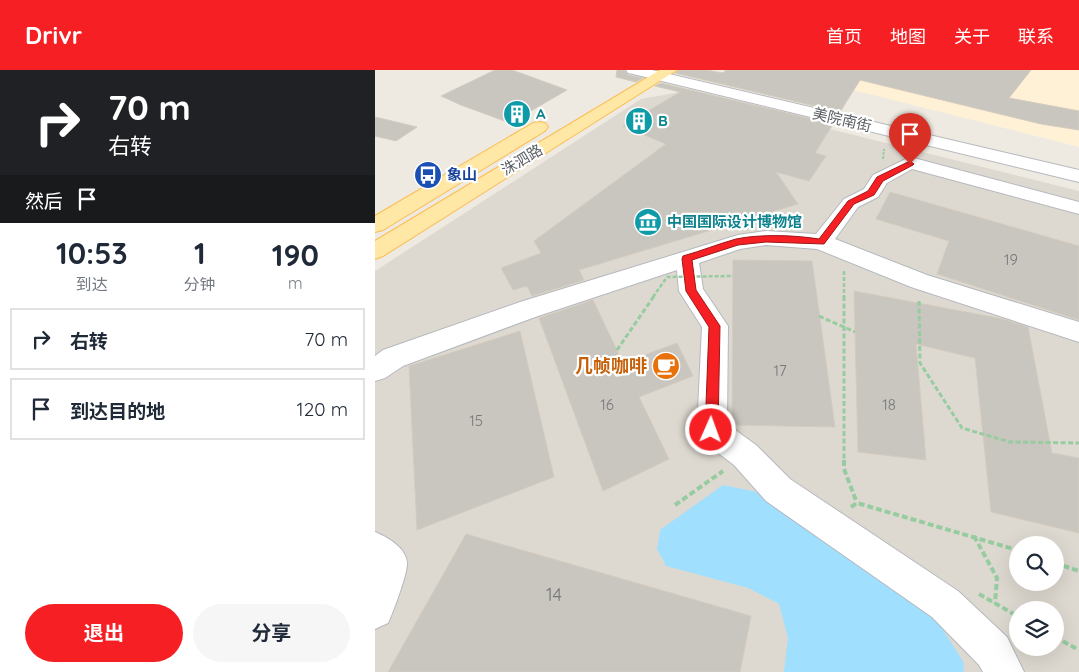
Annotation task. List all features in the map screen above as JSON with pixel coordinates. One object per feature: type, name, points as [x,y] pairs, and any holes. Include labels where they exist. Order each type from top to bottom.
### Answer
[{"type":"main road","points":[[619,80],[636,70]]},
{"type":"main road","name":"洙泗路","points":[[375,251],[664,73]]},
{"type":"main road","name":"洙泗路","points":[[375,225],[551,120]]},
{"type":"street","name":"美院南街","points":[[636,70],[664,73],[1079,176]]},
{"type":"street","points":[[821,242],[851,203],[871,193],[880,179],[910,164],[1079,208]]},
{"type":"street","points":[[375,370],[393,358],[529,309],[737,242],[766,238],[821,242],[919,281],[1079,332]]},
{"type":"street","points":[[687,259],[691,291],[715,326],[711,430],[745,455],[779,490],[945,604],[993,651],[1004,672]]},
{"type":"street","points":[[375,550],[389,563],[375,610]]},
{"type":"path","points":[[844,251],[844,469],[857,504]]},
{"type":"path","points":[[617,350],[667,277],[733,276]]},
{"type":"path","points":[[919,281],[920,363],[962,428],[1010,442],[1079,443]]},
{"type":"path","points":[[819,316],[855,332]]},
{"type":"path","points":[[675,504],[745,455]]},
{"type":"path","points":[[829,524],[857,504]]},
{"type":"path","points":[[857,504],[1009,547]]},
{"type":"path","points":[[974,536],[997,578],[995,603]]},
{"type":"path","points":[[1064,566],[1079,571]]},
{"type":"path","points":[[1064,642],[1079,650]]},
{"type":"shaded area","points":[[759,70],[1079,70],[1079,147],[865,93]]},
{"type":"shaded area","points":[[680,92],[1079,191],[1079,672],[375,672],[375,271],[641,99]]},
{"type":"water","points":[[723,485],[757,492],[927,605],[963,661],[964,672],[784,672],[788,638],[779,604],[748,588],[666,566],[657,549],[660,530]]},
{"type":"building","points":[[495,70],[512,70],[567,90],[510,123],[441,96]]},
{"type":"building","points":[[617,70],[624,70],[628,75],[643,78],[636,82],[616,77]]},
{"type":"building","points":[[679,70],[706,70],[723,73],[726,70],[1031,70],[1009,98],[1079,111],[1079,130],[1041,124],[860,80],[840,112],[675,73]]},
{"type":"building","name":"中国国际设计博物馆","points":[[661,83],[833,124],[815,153],[826,156],[809,181],[776,172],[798,204],[579,270],[584,280],[532,296],[527,286],[513,290],[501,268],[541,253],[534,241],[666,144],[623,126],[680,92],[655,86]]},
{"type":"building","points":[[375,117],[417,127],[396,141],[375,136]]},
{"type":"building","points":[[890,192],[1079,246],[1079,320],[937,274],[949,241],[876,219]]},
{"type":"building","points":[[733,260],[812,261],[835,427],[732,425]]},
{"type":"building","points":[[854,291],[1003,319],[1028,327],[1052,453],[1079,458],[1079,533],[991,512],[975,358],[916,344],[926,460],[858,452]]},
{"type":"building","points":[[593,300],[623,363],[677,343],[693,376],[639,397],[669,459],[603,491],[539,318]]},
{"type":"building","points":[[520,331],[554,477],[417,530],[409,366]]},
{"type":"building","points":[[466,534],[751,616],[740,672],[388,672]]},
{"type":"place","name":"A","points":[[517,114]]},
{"type":"place","name":"B","points":[[639,121]]},
{"type":"place","name":"象山","points":[[428,175]]},
{"type":"place","name":"中国国际设计博物馆","points":[[648,222]]},
{"type":"place","name":"几帧咖啡","points":[[666,366]]},
{"type":"route","points":[[711,430],[715,326],[691,291],[687,259],[737,242],[766,238],[821,242],[851,203],[871,193],[880,179],[910,164]]}]
